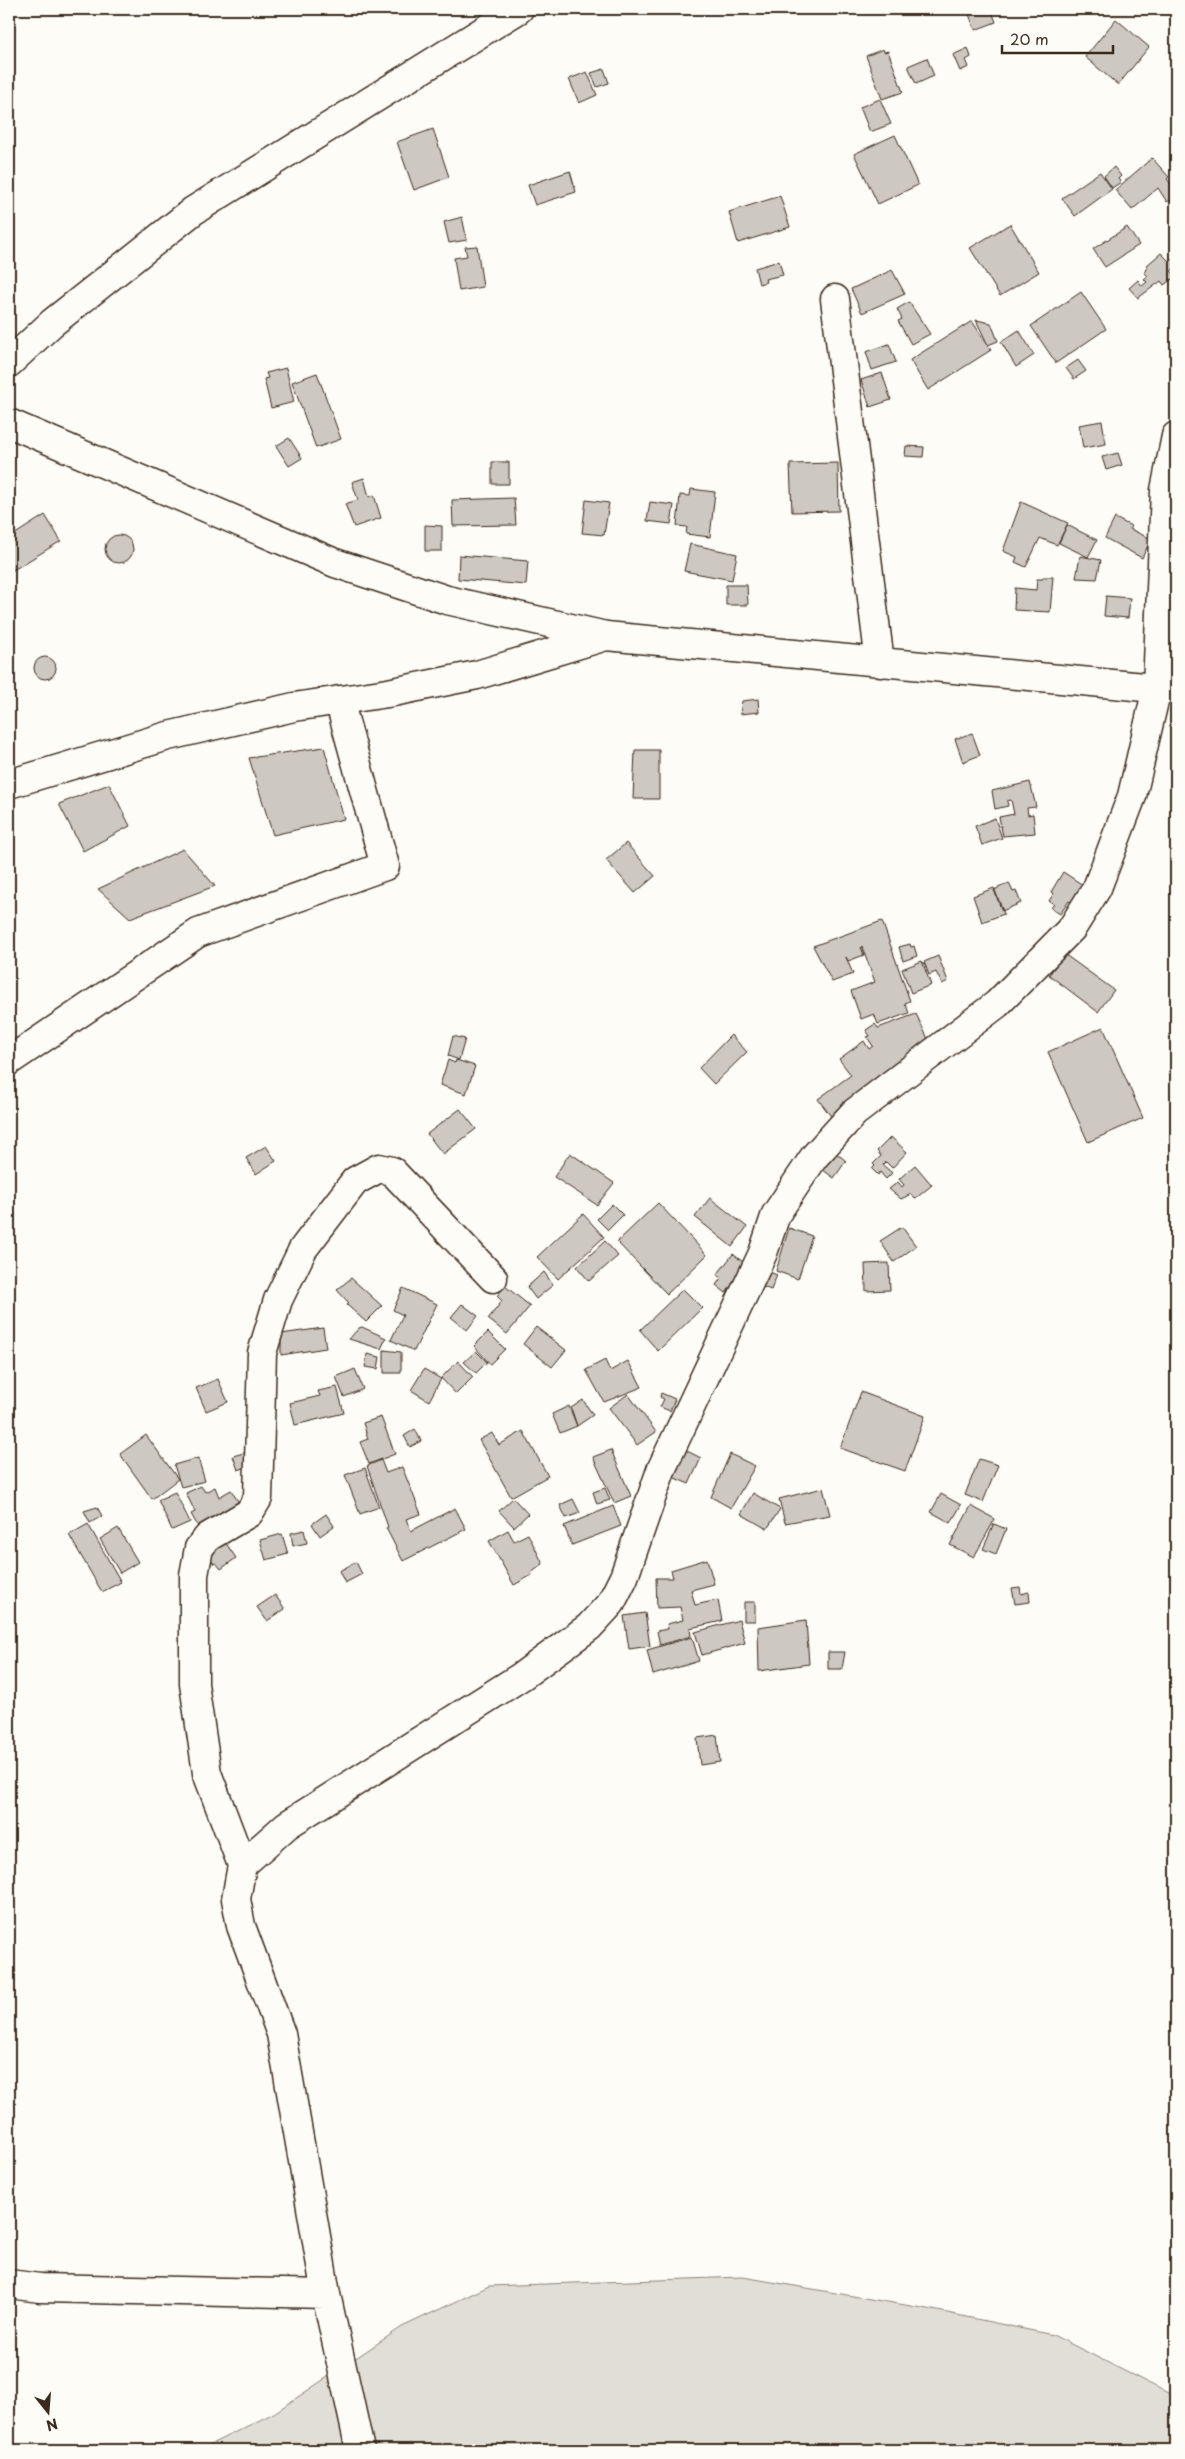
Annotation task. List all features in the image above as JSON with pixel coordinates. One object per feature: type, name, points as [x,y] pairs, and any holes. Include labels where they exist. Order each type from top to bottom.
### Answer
[{"type":"street","points":[[9,364],[52,322],[193,211],[519,9]]},
{"type":"street","points":[[836,299],[880,663]]},
{"type":"street","points":[[9,423],[335,564],[448,600],[606,636],[1167,689]]},
{"type":"street","points":[[242,1865],[287,1826],[537,1665],[590,1627],[611,1603],[624,1577],[660,1470],[763,1253],[776,1214],[814,1157],[854,1114],[997,1004],[1072,928],[1097,888],[1132,796],[1167,689],[1165,490],[1176,436]]},
{"type":"street","points":[[9,784],[168,736],[294,707],[477,675],[606,636]]},
{"type":"street","points":[[9,1061],[198,933],[385,866],[339,700]]},
{"type":"street","points":[[360,2450],[326,2294],[281,2034],[241,1926],[236,1899],[242,1865],[207,1772],[194,1684],[194,1575],[199,1548],[203,1543],[208,1538],[250,1513],[258,1498],[262,1353],[278,1300],[303,1249],[355,1181],[379,1168],[392,1171],[493,1278]]},
{"type":"street","points":[[9,2284],[40,2288],[326,2294]]},
{"type":"shaded area","points":[[743,2277],[928,2309],[1053,2335],[1176,2397],[1176,2450],[199,2450],[274,2413],[402,2327],[489,2286]]},
{"type":"building","points":[[967,9],[991,9],[996,22],[975,30]]},
{"type":"building","points":[[1116,19],[1149,47],[1118,85],[1085,57]]},
{"type":"building","points":[[968,48],[971,57],[966,60],[969,67],[960,71],[953,55]]},
{"type":"building","points":[[883,49],[884,52],[888,51],[903,92],[882,99],[866,56]]},
{"type":"building","points":[[927,58],[934,76],[916,84],[908,66]]},
{"type":"building","points":[[604,69],[609,83],[597,87],[591,73]]},
{"type":"building","points":[[587,72],[597,95],[579,103],[569,79]]},
{"type":"building","points":[[880,99],[891,124],[870,132],[860,107]]},
{"type":"building","points":[[433,129],[449,177],[414,190],[397,142]]},
{"type":"building","points":[[895,135],[918,185],[878,204],[854,154]]},
{"type":"building","points":[[1176,156],[1176,171],[1170,161]]},
{"type":"building","points":[[1152,158],[1169,177],[1167,179],[1176,190],[1176,199],[1172,203],[1170,200],[1167,202],[1158,188],[1132,210],[1115,190]]},
{"type":"building","points":[[1114,167],[1121,176],[1118,179],[1121,182],[1112,188],[1104,176]]},
{"type":"building","points":[[570,171],[576,192],[535,205],[528,185]]},
{"type":"building","points":[[1100,172],[1112,189],[1075,216],[1062,198]]},
{"type":"building","points":[[780,196],[790,227],[738,243],[729,212]]},
{"type":"building","points":[[462,217],[467,240],[449,243],[444,222]]},
{"type":"building","points":[[1010,224],[1039,272],[1000,296],[970,248]]},
{"type":"building","points":[[1127,227],[1139,245],[1105,267],[1093,249]]},
{"type":"building","points":[[477,246],[483,287],[459,291],[454,258],[467,256],[465,247]]},
{"type":"building","points":[[1161,253],[1169,261],[1176,255],[1176,269],[1171,271],[1176,276],[1164,285],[1161,281],[1138,298],[1129,288],[1138,280],[1142,286],[1147,282],[1144,279],[1148,276],[1144,272],[1148,268],[1146,266]]},
{"type":"building","points":[[779,261],[783,275],[765,279],[766,282],[759,284],[755,268]]},
{"type":"building","points":[[892,270],[905,294],[862,313],[851,289]]},
{"type":"building","points":[[1081,292],[1106,329],[1056,363],[1031,326]]},
{"type":"building","points":[[909,302],[930,334],[911,344],[898,321],[902,319],[897,309]]},
{"type":"building","points":[[976,320],[991,323],[998,341],[988,345]]},
{"type":"building","points":[[972,321],[991,350],[928,390],[910,360]]},
{"type":"building","points":[[1019,330],[1034,355],[1016,367],[1001,342]]},
{"type":"building","points":[[889,344],[896,362],[872,370],[866,352]]},
{"type":"building","points":[[1078,360],[1086,371],[1074,379],[1066,368]]},
{"type":"building","points":[[286,368],[294,402],[271,408],[264,379],[268,378],[266,373]]},
{"type":"building","points":[[317,373],[341,439],[316,448],[292,382]]},
{"type":"building","points":[[882,373],[891,400],[870,407],[861,380]]},
{"type":"building","points":[[1102,421],[1106,444],[1083,448],[1079,425]]},
{"type":"building","points":[[289,438],[302,458],[289,466],[276,446]]},
{"type":"building","points":[[906,446],[924,447],[923,457],[905,456]]},
{"type":"building","points":[[1118,453],[1122,465],[1106,470],[1102,457]]},
{"type":"building","points":[[492,462],[509,462],[509,484],[492,484]]},
{"type":"building","points":[[838,463],[839,511],[792,512],[790,464]]},
{"type":"building","points":[[364,478],[369,497],[374,495],[381,518],[354,527],[345,504],[358,500],[352,482]]},
{"type":"building","points":[[691,489],[715,492],[710,537],[686,534],[687,527],[677,526],[680,495],[690,496]]},
{"type":"building","points":[[514,498],[516,525],[453,526],[452,500]]},
{"type":"building","points":[[586,500],[609,503],[604,535],[582,533]]},
{"type":"building","points":[[650,502],[674,505],[671,524],[647,521]]},
{"type":"building","points":[[1021,502],[1068,523],[1057,545],[1040,538],[1026,567],[1015,562],[1017,557],[1003,551]]},
{"type":"building","points":[[45,515],[61,541],[10,572],[9,538]]},
{"type":"building","points":[[1115,518],[1131,526],[1130,529],[1151,539],[1142,558],[1105,538]]},
{"type":"building","points":[[425,525],[442,526],[442,551],[425,551]]},
{"type":"building","points":[[1067,525],[1097,540],[1088,557],[1059,543]]},
{"type":"building","points":[[119,535],[129,539],[133,549],[129,559],[119,563],[109,559],[105,549],[109,539]]},
{"type":"building","points":[[690,544],[737,554],[732,580],[684,571]]},
{"type":"building","points":[[459,555],[528,561],[526,585],[458,579]]},
{"type":"building","points":[[1080,556],[1101,560],[1097,579],[1076,578]]},
{"type":"building","points":[[1043,577],[1053,577],[1050,612],[1014,610],[1015,588],[1036,590],[1037,579],[1043,579]]},
{"type":"building","points":[[726,585],[747,585],[748,605],[726,605]]},
{"type":"building","points":[[1106,596],[1130,598],[1128,618],[1104,616]]},
{"type":"building","points":[[45,657],[53,660],[56,668],[53,676],[45,679],[37,676],[34,668],[37,660]]},
{"type":"building","points":[[758,699],[759,712],[740,714],[742,701]]},
{"type":"building","points":[[972,733],[980,755],[963,762],[955,739]]},
{"type":"building","points":[[324,747],[344,819],[273,835],[249,758]]},
{"type":"building","points":[[635,750],[659,750],[659,799],[633,799]]},
{"type":"building","points":[[1030,782],[1036,807],[1027,808],[1028,815],[1033,814],[1035,833],[1003,836],[999,817],[1014,814],[1011,800],[1007,801],[1008,806],[995,809],[992,791]]},
{"type":"building","points":[[109,784],[130,826],[83,851],[59,804]]},
{"type":"building","points":[[995,818],[1002,838],[982,845],[975,826]]},
{"type":"building","points":[[626,843],[655,876],[635,893],[606,860]]},
{"type":"building","points":[[183,849],[215,886],[130,918],[98,889]]},
{"type":"building","points":[[1063,872],[1086,887],[1074,905],[1069,901],[1060,914],[1051,908],[1054,904],[1049,901],[1054,893],[1051,892]]},
{"type":"building","points":[[1009,883],[1013,892],[1016,891],[1021,903],[1002,911],[994,890]]},
{"type":"building","points":[[994,888],[1004,914],[982,922],[973,896]]},
{"type":"building","points":[[882,921],[910,1001],[905,1003],[909,1013],[878,1024],[874,1014],[861,1019],[851,991],[875,982],[862,946],[864,955],[848,961],[846,957],[853,974],[832,982],[813,946]]},
{"type":"building","points":[[910,944],[911,947],[914,946],[917,956],[903,961],[899,947]]},
{"type":"building","points":[[1064,954],[1114,990],[1098,1012],[1049,975]]},
{"type":"building","points":[[938,956],[948,981],[942,984],[936,972],[929,975],[924,962]]},
{"type":"building","points":[[922,961],[931,985],[911,993],[902,969]]},
{"type":"building","points":[[916,1014],[931,1045],[833,1119],[818,1099],[851,1075],[839,1059],[864,1041],[869,1049],[873,1046],[867,1037],[870,1036],[866,1030],[875,1024],[878,1028]]},
{"type":"building","points":[[1103,1027],[1143,1118],[1088,1142],[1048,1052]]},
{"type":"building","points":[[731,1035],[747,1052],[714,1084],[699,1068]]},
{"type":"building","points":[[453,1036],[465,1039],[459,1060],[448,1056]]},
{"type":"building","points":[[448,1060],[455,1063],[456,1060],[475,1066],[466,1094],[440,1085]]},
{"type":"building","points":[[460,1109],[476,1129],[443,1154],[427,1134]]},
{"type":"building","points":[[891,1137],[907,1152],[892,1168],[886,1162],[883,1165],[892,1173],[886,1179],[880,1172],[878,1175],[872,1169],[875,1166],[873,1164],[881,1156],[877,1151]]},
{"type":"building","points":[[266,1146],[276,1161],[256,1174],[246,1158]]},
{"type":"building","points":[[833,1150],[846,1161],[834,1178],[819,1167]]},
{"type":"building","points":[[570,1153],[614,1183],[597,1205],[554,1177]]},
{"type":"building","points":[[915,1165],[932,1185],[915,1199],[911,1194],[901,1199],[889,1189],[898,1182],[902,1187],[904,1185],[899,1179]]},
{"type":"building","points":[[710,1198],[747,1227],[732,1247],[695,1217]]},
{"type":"building","points":[[658,1203],[707,1255],[667,1294],[617,1242]]},
{"type":"building","points":[[612,1204],[623,1215],[608,1230],[597,1219]]},
{"type":"building","points":[[583,1214],[604,1237],[558,1279],[537,1257]]},
{"type":"building","points":[[902,1227],[916,1246],[894,1262],[880,1241]]},
{"type":"building","points":[[789,1228],[812,1236],[798,1279],[776,1271]]},
{"type":"building","points":[[605,1241],[618,1256],[589,1281],[577,1267]]},
{"type":"building","points":[[733,1254],[753,1270],[736,1291],[731,1286],[726,1293],[716,1285],[721,1278],[717,1275]]},
{"type":"building","points":[[889,1263],[890,1290],[866,1291],[865,1264]]},
{"type":"building","points":[[764,1270],[777,1275],[771,1290],[758,1285]]},
{"type":"building","points":[[544,1272],[553,1285],[536,1299],[527,1287]]},
{"type":"building","points":[[351,1278],[382,1306],[366,1322],[347,1305],[349,1303],[337,1290]]},
{"type":"building","points":[[505,1286],[530,1306],[507,1334],[488,1319],[502,1301],[497,1296]]},
{"type":"building","points":[[403,1288],[437,1304],[414,1351],[391,1340],[403,1315],[393,1310]]},
{"type":"building","points":[[683,1289],[702,1308],[658,1351],[640,1330]]},
{"type":"building","points":[[462,1304],[478,1316],[467,1330],[451,1317]]},
{"type":"building","points":[[362,1327],[386,1338],[381,1349],[349,1339]]},
{"type":"building","points":[[536,1327],[566,1350],[552,1367],[523,1344]]},
{"type":"building","points":[[323,1328],[326,1348],[281,1355],[281,1334]]},
{"type":"building","points":[[488,1332],[505,1349],[490,1364],[474,1346]]},
{"type":"building","points":[[384,1350],[401,1352],[401,1373],[384,1373]]},
{"type":"building","points":[[476,1351],[487,1362],[476,1373],[464,1362]]},
{"type":"building","points":[[367,1354],[380,1357],[378,1369],[365,1367]]},
{"type":"building","points":[[605,1360],[610,1371],[628,1361],[642,1387],[604,1402],[586,1370]]},
{"type":"building","points":[[458,1361],[473,1377],[456,1394],[441,1378]]},
{"type":"building","points":[[355,1369],[363,1389],[344,1397],[336,1377]]},
{"type":"building","points":[[424,1369],[441,1379],[429,1401],[411,1390]]},
{"type":"building","points":[[218,1379],[228,1402],[206,1411],[196,1388]]},
{"type":"building","points":[[337,1387],[344,1413],[295,1425],[290,1403],[320,1396],[318,1391]]},
{"type":"building","points":[[861,1392],[925,1416],[905,1471],[840,1448]]},
{"type":"building","points":[[661,1393],[675,1399],[670,1411],[660,1407],[664,1399],[660,1397]]},
{"type":"building","points":[[628,1394],[656,1432],[637,1445],[609,1408]]},
{"type":"building","points":[[583,1400],[593,1415],[577,1426],[571,1408]]},
{"type":"building","points":[[569,1406],[577,1426],[560,1433],[552,1414]]},
{"type":"building","points":[[381,1417],[395,1454],[369,1464],[360,1442],[368,1439],[363,1423]]},
{"type":"building","points":[[415,1429],[421,1441],[410,1447],[404,1436]]},
{"type":"building","points":[[523,1431],[548,1476],[511,1497],[479,1440],[492,1433],[499,1445]]},
{"type":"building","points":[[146,1435],[178,1479],[152,1499],[120,1454]]},
{"type":"building","points":[[683,1449],[701,1458],[689,1484],[670,1476]]},
{"type":"building","points":[[611,1450],[631,1496],[614,1503],[593,1457]]},
{"type":"building","points":[[247,1452],[253,1465],[238,1470],[233,1456]]},
{"type":"building","points":[[730,1454],[755,1466],[731,1508],[711,1497]]},
{"type":"building","points":[[198,1458],[205,1481],[181,1487],[174,1465]]},
{"type":"building","points":[[979,1459],[998,1465],[983,1502],[965,1495]]},
{"type":"building","points":[[381,1460],[386,1473],[402,1467],[421,1514],[406,1519],[411,1531],[455,1508],[466,1529],[403,1561],[386,1528],[388,1527],[367,1466]]},
{"type":"building","points":[[365,1468],[379,1507],[360,1514],[345,1475]]},
{"type":"building","points":[[201,1486],[205,1492],[215,1487],[219,1497],[231,1490],[242,1508],[201,1532],[191,1514],[195,1512],[186,1493]]},
{"type":"building","points":[[605,1488],[610,1500],[597,1504],[593,1492]]},
{"type":"building","points":[[823,1488],[830,1515],[785,1523],[779,1499]]},
{"type":"building","points":[[175,1492],[190,1522],[172,1530],[158,1500]]},
{"type":"building","points":[[753,1493],[780,1509],[767,1529],[741,1514]]},
{"type":"building","points":[[941,1494],[961,1505],[951,1523],[931,1512]]},
{"type":"building","points":[[513,1498],[528,1514],[514,1527],[499,1511]]},
{"type":"building","points":[[573,1499],[580,1513],[566,1518],[560,1505]]},
{"type":"building","points":[[613,1506],[621,1526],[572,1545],[564,1526]]},
{"type":"building","points":[[971,1506],[995,1519],[974,1557],[950,1545]]},
{"type":"building","points":[[97,1507],[102,1516],[90,1523],[84,1511]]},
{"type":"building","points":[[326,1514],[334,1526],[320,1536],[312,1524]]},
{"type":"building","points":[[88,1524],[121,1582],[102,1592],[69,1535]]},
{"type":"building","points":[[994,1524],[1006,1529],[996,1554],[983,1549]]},
{"type":"building","points":[[118,1528],[138,1562],[120,1573],[100,1539]]},
{"type":"building","points":[[304,1530],[307,1543],[293,1546],[291,1533]]},
{"type":"building","points":[[508,1530],[514,1541],[528,1534],[543,1564],[531,1573],[532,1575],[514,1585],[489,1541]]},
{"type":"building","points":[[282,1534],[288,1554],[266,1560],[260,1540]]},
{"type":"building","points":[[223,1539],[236,1558],[221,1569],[216,1563],[214,1564],[205,1551]]},
{"type":"building","points":[[707,1559],[714,1584],[691,1590],[695,1605],[718,1600],[722,1621],[690,1628],[691,1636],[660,1645],[657,1631],[668,1629],[667,1624],[683,1620],[680,1607],[657,1608],[656,1578],[673,1578],[671,1570]]},
{"type":"building","points":[[356,1562],[362,1574],[345,1583],[339,1571]]},
{"type":"building","points":[[1020,1587],[1021,1594],[1029,1592],[1030,1602],[1015,1604],[1012,1588]]},
{"type":"building","points":[[275,1595],[285,1609],[267,1621],[257,1607]]},
{"type":"building","points":[[744,1602],[755,1602],[755,1621],[744,1621]]},
{"type":"building","points":[[645,1613],[650,1646],[629,1649],[624,1616]]},
{"type":"building","points":[[739,1620],[745,1643],[702,1655],[695,1632]]},
{"type":"building","points":[[806,1620],[809,1664],[759,1671],[758,1627]]},
{"type":"building","points":[[692,1637],[699,1661],[653,1675],[647,1650]]},
{"type":"building","points":[[828,1652],[845,1652],[842,1669],[828,1669]]},
{"type":"building","points":[[717,1735],[720,1762],[700,1765],[697,1738]]}]
